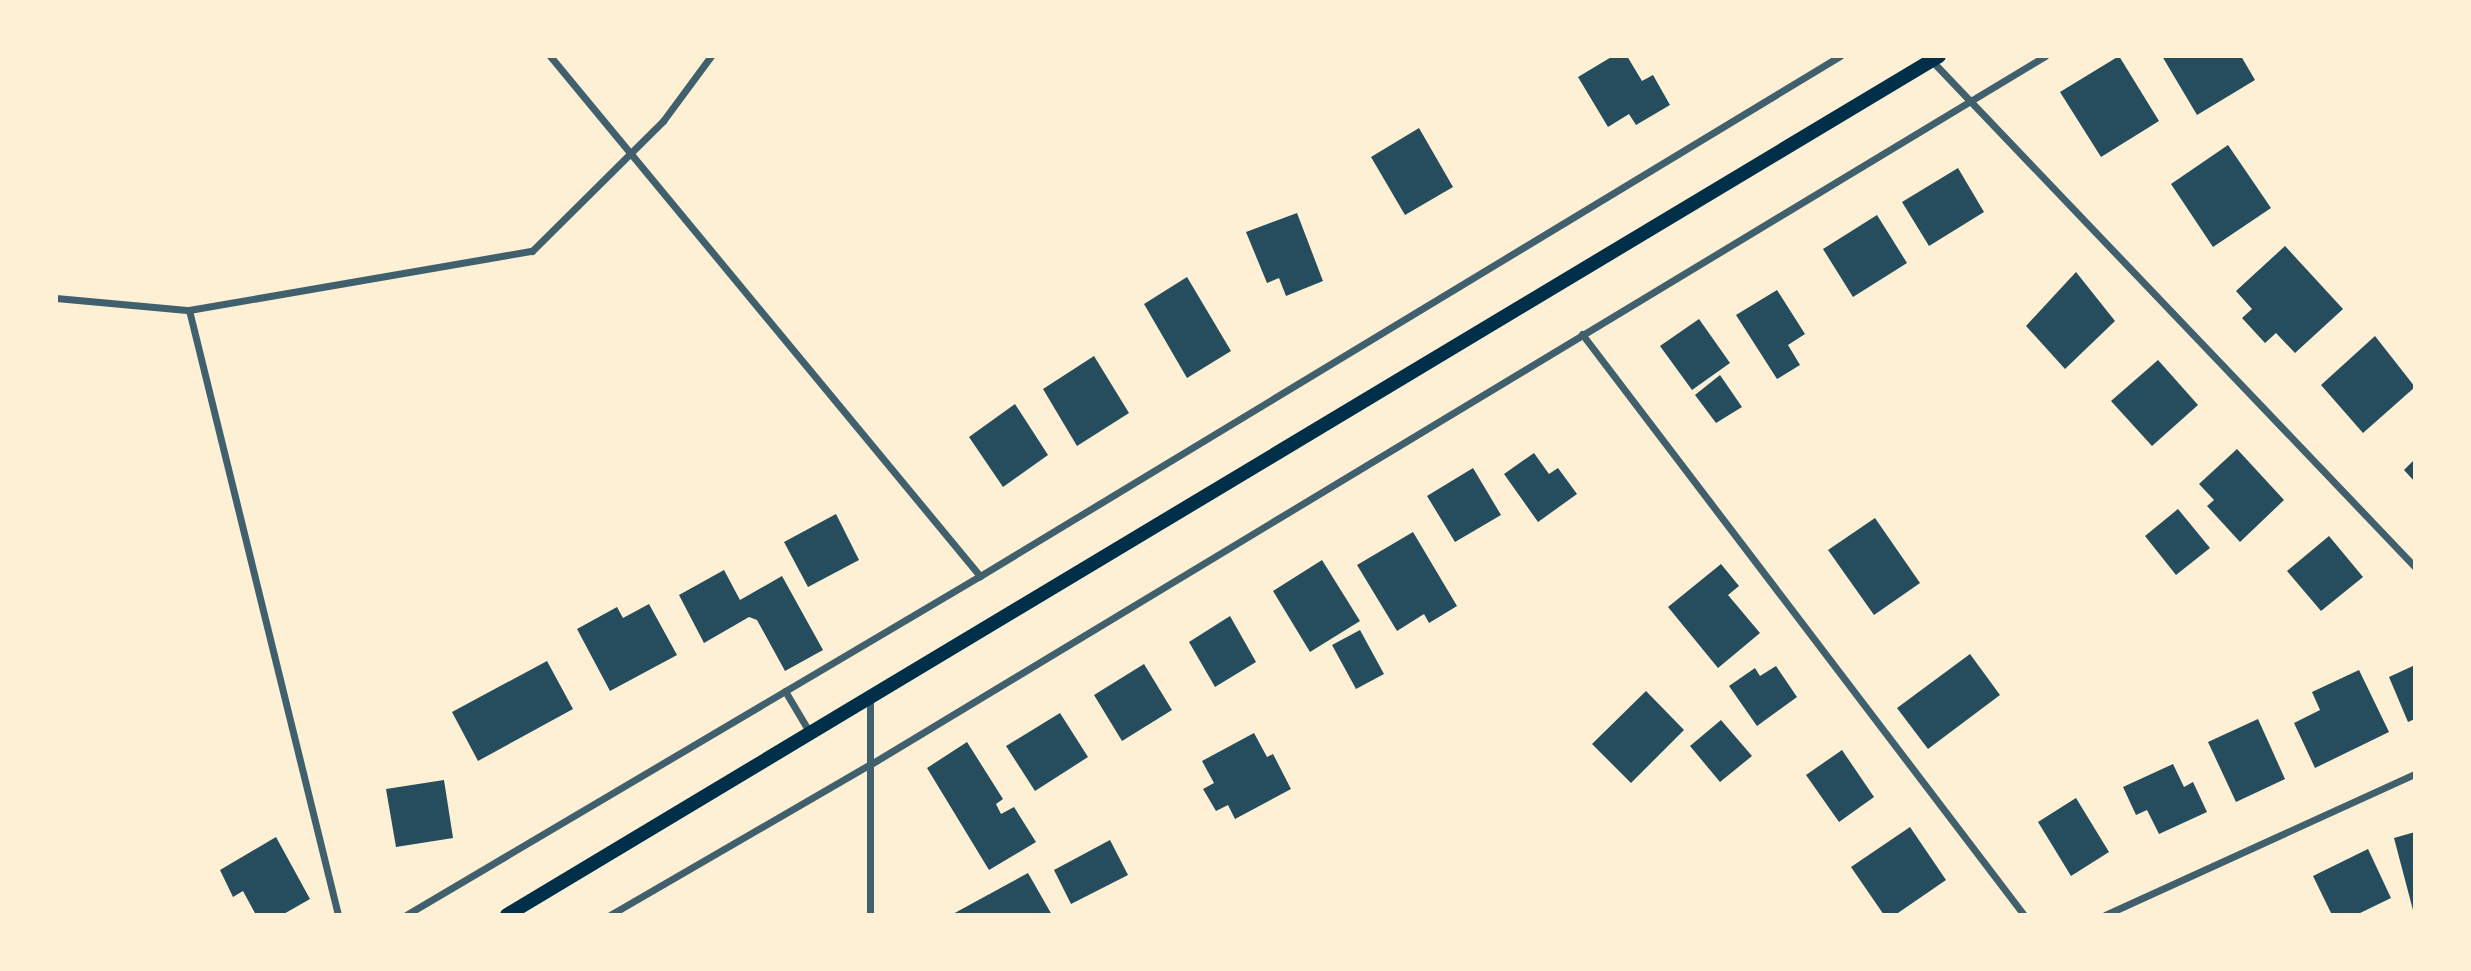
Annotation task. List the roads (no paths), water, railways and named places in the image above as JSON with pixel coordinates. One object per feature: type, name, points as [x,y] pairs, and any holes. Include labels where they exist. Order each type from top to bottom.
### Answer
[{"type":"main road","points":[[507,915],[811,735],[1933,58]]},
{"type":"street","points":[[550,56],[980,576]]},
{"type":"street","points":[[56,298],[189,310],[532,251],[663,121],[711,56]]},
{"type":"street","points":[[406,915],[980,576],[1840,56]]},
{"type":"street","points":[[610,915],[872,764],[2045,56]]},
{"type":"street","points":[[1933,58],[2415,567]]},
{"type":"street","points":[[189,310],[338,915]]},
{"type":"street","points":[[1581,334],[2024,915]]},
{"type":"street","points":[[785,691],[811,735]]},
{"type":"street","points":[[870,699],[870,915]]},
{"type":"street","points":[[2105,915],[2415,774]]}]
